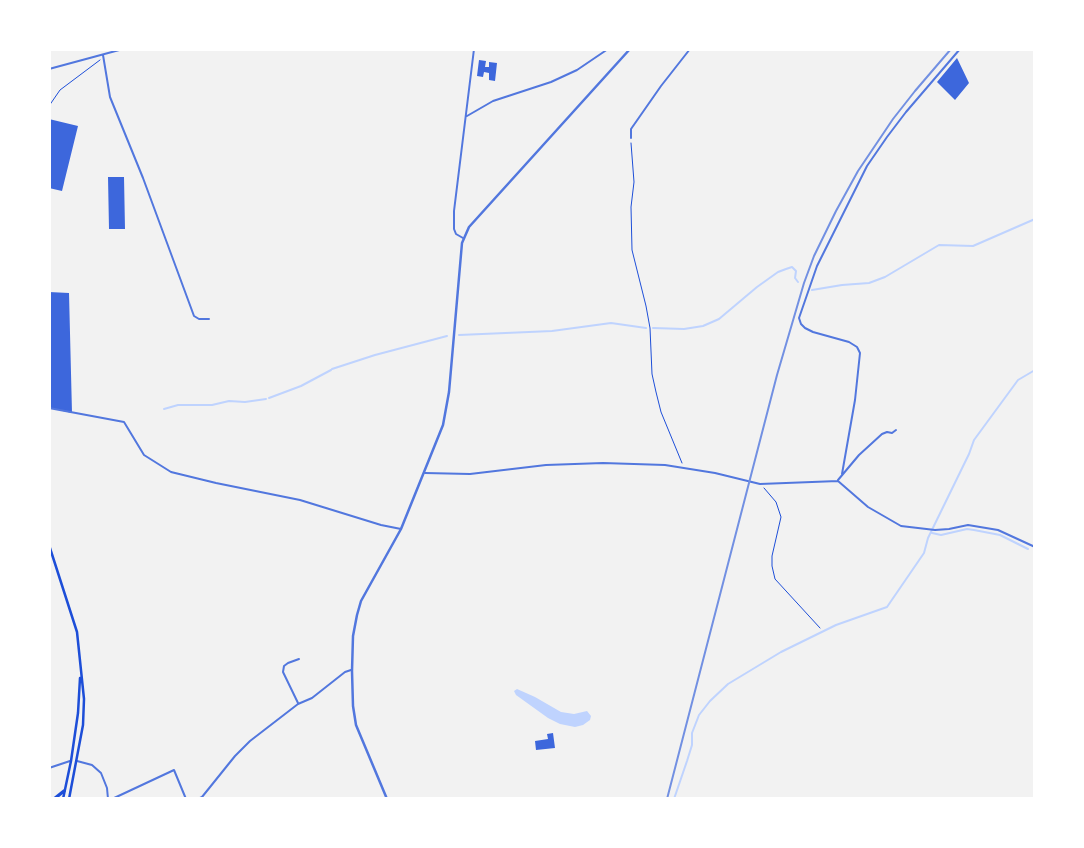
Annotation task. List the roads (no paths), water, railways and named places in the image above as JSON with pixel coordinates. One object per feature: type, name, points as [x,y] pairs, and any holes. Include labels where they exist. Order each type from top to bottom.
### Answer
[{"type":"highway","points":[[54,799],[64,792]]},
{"type":"main road","points":[[49,545],[77,632],[84,699],[83,724],[69,799]]},
{"type":"main road","points":[[63,799],[78,713],[81,667]]},
{"type":"street","points":[[49,69],[123,49]]},
{"type":"street","points":[[463,238],[456,234],[454,220],[474,49]]},
{"type":"street","points":[[466,116],[493,101],[577,71],[607,49]]},
{"type":"street","points":[[387,799],[357,730],[353,706],[353,636],[361,601],[411,508],[443,425],[463,238],[469,227],[630,49]]},
{"type":"street","points":[[631,138],[631,130],[690,49]]},
{"type":"street","points":[[842,474],[860,353],[858,347],[849,342],[805,328],[799,318],[817,266],[867,166],[906,112],[960,49]]},
{"type":"street","points":[[103,55],[110,97],[194,316],[209,319]]},
{"type":"street","points":[[49,408],[124,422],[144,455],[171,472],[291,498],[401,529]]},
{"type":"street","points":[[838,481],[859,455],[882,434],[896,430]]},
{"type":"street","points":[[425,473],[470,474],[603,463],[665,465],[760,484],[838,481],[868,506],[901,526],[949,529],[968,525],[998,530],[1035,547]]},
{"type":"street","points":[[298,704],[284,666],[299,659]]},
{"type":"street","points":[[198,799],[250,741],[298,704],[312,698],[345,672],[352,671]]},
{"type":"street","points":[[49,768],[71,761],[92,765],[101,773],[110,799],[174,770],[186,799]]},
{"type":"water","points":[[517,689],[561,712],[574,714],[587,711],[591,716],[590,720],[575,727],[560,724],[516,695],[514,691]]},
{"type":"waterway","points":[[812,290],[869,283],[885,277],[939,245],[973,246],[1035,219]]},
{"type":"waterway","points":[[653,328],[684,329],[703,326],[719,319],[778,272],[792,267],[796,271],[795,278],[798,282]]},
{"type":"waterway","points":[[459,335],[552,331],[611,323],[646,328]]},
{"type":"waterway","points":[[332,369],[447,336]]},
{"type":"waterway","points":[[269,398],[301,386],[331,370]]},
{"type":"waterway","points":[[674,799],[699,715],[728,684],[781,652],[836,625],[887,607],[924,553],[928,538],[974,440],[1018,380],[1035,370]]},
{"type":"waterway","points":[[164,409],[178,405],[212,405],[266,399]]},
{"type":"waterway","points":[[932,533],[941,535],[974,530],[1000,535],[1028,549]]},
{"type":"railway","points":[[667,799],[777,375],[814,256],[858,171],[893,119],[951,49]]}]
